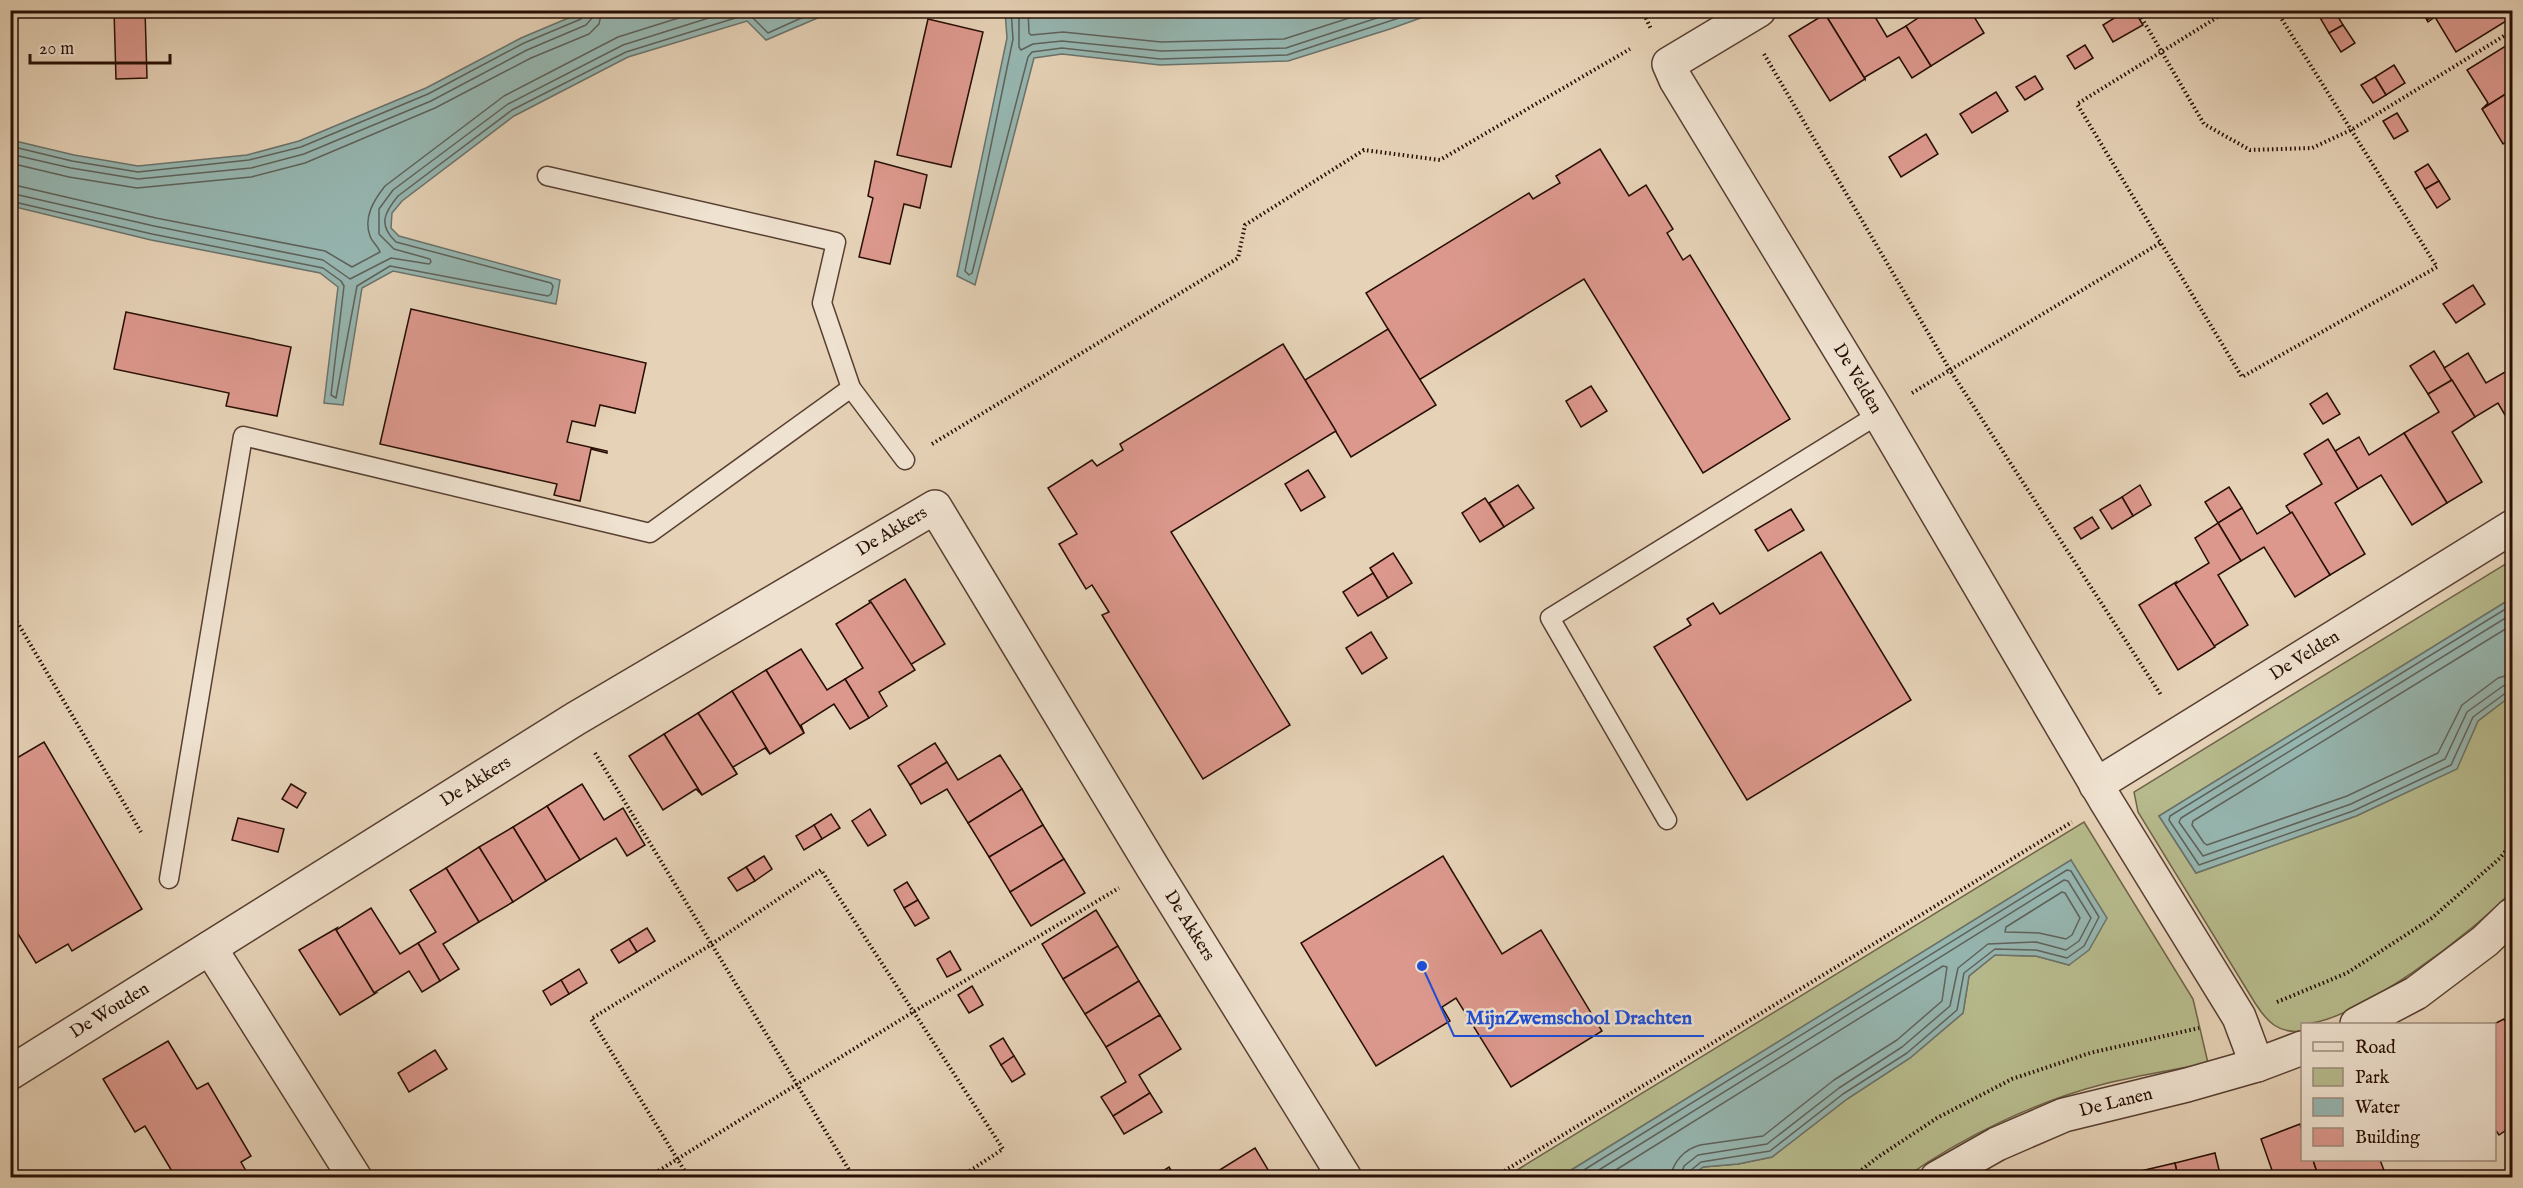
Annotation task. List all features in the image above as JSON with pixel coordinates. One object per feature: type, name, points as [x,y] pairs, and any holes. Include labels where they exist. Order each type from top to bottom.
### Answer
[{"type":"street","name":"De Velden","points":[[1751,15],[1669,64],[1682,90],[1879,414],[2101,793],[2239,1017],[2257,1065]]},
{"type":"street","name":"De Akkers","points":[[210,948],[575,719],[935,507],[1345,1178]]},
{"type":"street","name":"De Velden","points":[[2101,793],[2185,731],[2512,527]]},
{"type":"street","points":[[2359,1023],[2416,993],[2485,941],[2512,915]]},
{"type":"street","name":"De Wouden","points":[[10,1073],[210,948]]},
{"type":"street","points":[[210,948],[355,1178]]},
{"type":"street","name":"De Lanen","points":[[1937,1178],[1997,1144],[2064,1115],[2187,1085],[2257,1065],[2301,1048]]},
{"type":"lane","points":[[547,176],[836,242],[822,303],[851,388],[905,460]]},
{"type":"lane","points":[[169,879],[243,436],[650,534],[851,388]]},
{"type":"lane","points":[[1667,820],[1550,618],[1879,414]]},
{"type":"path","points":[[2137,10],[2204,123],[2250,150],[2312,148],[2351,130],[2512,31]]},
{"type":"path","points":[[2229,10],[2077,104],[2242,378],[2437,267],[2276,10]]},
{"type":"path","points":[[1751,15],[1950,370],[2185,731]]},
{"type":"path","points":[[905,460],[1238,258],[1245,225],[1364,150],[1440,160],[1634,47]]},
{"type":"path","points":[[1879,414],[2160,243]]},
{"type":"path","points":[[10,610],[169,879]]},
{"type":"path","points":[[575,719],[854,1178]]},
{"type":"path","points":[[1493,1178],[2101,793]]},
{"type":"path","points":[[1851,1178],[1937,1118],[2012,1079],[2090,1053],[2181,1033],[2239,1017],[2348,974],[2432,918],[2500,858],[2512,843]]},
{"type":"path","points":[[646,1178],[913,1012],[1154,868]]},
{"type":"path","points":[[689,1178],[591,1019],[712,944],[821,870],[1003,1149],[958,1178]]},
{"type":"green space","points":[[2512,560],[2512,598],[2159,816],[2196,873],[2356,816],[2456,769],[2478,721],[2512,695],[2512,891],[2495,908],[2443,950],[2382,992],[2352,1009],[2324,1020],[2301,1023],[2301,1031],[2287,1031],[2269,1021],[2255,1003],[2138,812],[2134,792]]},
{"type":"green space","points":[[2084,822],[2193,999],[2208,1063],[2117,1081],[2053,1100],[1976,1134],[1906,1177],[1691,1177],[1703,1167],[1738,1164],[1772,1157],[1847,1099],[1910,1058],[1963,1013],[1969,976],[1995,955],[2036,956],[2069,965],[2071,860],[1560,1177],[1504,1178]]},
{"type":"water","points":[[1005,10],[1440,11],[1288,61],[1160,65],[1062,54],[1034,58],[975,285],[957,276],[1007,38]]},
{"type":"water","points":[[585,11],[834,11],[766,40],[747,21],[628,57],[514,116],[402,201],[392,213],[391,228],[399,236],[560,280],[556,304],[393,271],[362,288],[343,405],[324,403],[338,287],[320,273],[151,240],[11,206],[11,140],[74,155],[138,166],[247,155],[299,141],[426,88],[521,38]]},
{"type":"water","points":[[2512,598],[2512,695],[2478,721],[2457,769],[2356,816],[2196,873],[2159,816]]},
{"type":"water","points":[[2071,860],[2107,918],[2089,950],[2069,965],[2036,956],[1995,955],[1969,976],[1963,1013],[1910,1058],[1847,1099],[1772,1157],[1738,1164],[1703,1167],[1691,1177],[1560,1177]]},
{"type":"building","points":[[114,10],[145,10],[147,78],[116,79]]},
{"type":"building","points":[[1834,10],[1871,10],[1887,37],[1906,26],[1931,66],[1912,78],[1899,57],[1865,79],[1825,14]]},
{"type":"building","points":[[1921,10],[1970,10],[1984,33],[1931,66],[1906,26],[1924,14]]},
{"type":"building","points":[[2127,10],[2134,10],[2143,25],[2113,42],[2103,25]]},
{"type":"building","points":[[2327,10],[2334,10],[2343,25],[2329,33],[2319,16]]},
{"type":"building","points":[[2421,10],[2442,10],[2427,20]]},
{"type":"building","points":[[2442,10],[2506,10],[2511,18],[2456,52],[2435,17],[2428,22],[2427,20]]},
{"type":"building","points":[[1825,14],[1865,79],[1830,101],[1789,36]]},
{"type":"building","points":[[928,19],[983,32],[951,167],[897,155]]},
{"type":"building","points":[[2343,25],[2355,43],[2341,52],[2329,33]]},
{"type":"building","points":[[2512,42],[2512,90],[2482,109],[2488,103],[2467,70]]},
{"type":"building","points":[[2085,45],[2093,58],[2075,69],[2067,56]]},
{"type":"building","points":[[2394,65],[2405,83],[2386,95],[2375,77]]},
{"type":"building","points":[[2035,76],[2043,89],[2025,100],[2016,87]]},
{"type":"building","points":[[2375,77],[2386,95],[2373,103],[2361,85]]},
{"type":"building","points":[[2512,90],[2512,137],[2503,144],[2482,109]]},
{"type":"building","points":[[1996,92],[2008,111],[1972,133],[1960,114]]},
{"type":"building","points":[[2397,113],[2408,131],[2394,139],[2383,121]]},
{"type":"building","points":[[1926,134],[1938,154],[1901,177],[1889,157]]},
{"type":"building","points":[[1600,149],[1629,196],[1646,185],[1673,229],[1667,233],[1683,260],[1690,255],[1790,419],[1703,473],[1584,279],[1419,380],[1366,293],[1529,193],[1533,199],[1560,183],[1556,176]]},
{"type":"building","points":[[875,161],[927,175],[920,208],[904,204],[890,264],[859,257],[873,198],[868,196]]},
{"type":"building","points":[[2428,164],[2439,181],[2425,189],[2415,172]]},
{"type":"building","points":[[2439,181],[2450,199],[2437,208],[2425,189]]},
{"type":"building","points":[[2473,285],[2485,304],[2456,323],[2443,304]]},
{"type":"building","points":[[411,309],[646,363],[635,413],[600,405],[595,426],[572,421],[567,442],[607,451],[607,453],[591,449],[580,501],[554,495],[557,484],[380,444]]},
{"type":"building","points":[[126,312],[291,347],[277,416],[226,406],[229,393],[114,369]]},
{"type":"building","points":[[1388,329],[1436,405],[1351,457],[1305,380]]},
{"type":"building","points":[[1283,344],[1336,431],[1171,532],[1290,725],[1203,779],[1102,615],[1109,612],[1092,585],[1086,589],[1059,544],[1077,534],[1048,488],[1092,460],[1097,466],[1123,450],[1120,444]]},
{"type":"building","points":[[2434,351],[2452,380],[2428,394],[2410,366]]},
{"type":"building","points":[[2468,353],[2486,383],[2512,368],[2512,427],[2498,403],[2475,417],[2444,368]]},
{"type":"building","points":[[2452,380],[2475,417],[2452,432],[2482,482],[2447,503],[2404,433],[2439,412],[2428,394]]},
{"type":"building","points":[[1591,386],[1607,411],[1581,427],[1566,401]]},
{"type":"building","points":[[2327,393],[2340,414],[2323,424],[2310,404]]},
{"type":"building","points":[[2404,433],[2447,503],[2412,525],[2381,475],[2358,489],[2335,451],[2359,437],[2369,455]]},
{"type":"building","points":[[2328,439],[2358,489],[2335,503],[2365,554],[2330,575],[2286,506],[2322,484],[2304,454]]},
{"type":"building","points":[[1308,470],[1325,497],[1301,511],[1285,484]]},
{"type":"building","points":[[1518,485],[1534,508],[1504,527],[1489,503]]},
{"type":"building","points":[[2140,485],[2151,505],[2133,516],[2122,497]]},
{"type":"building","points":[[2229,487],[2242,508],[2218,523],[2205,502]]},
{"type":"building","points":[[2122,497],[2133,516],[2112,529],[2100,510]]},
{"type":"building","points":[[1485,498],[1504,527],[1480,542],[1462,513]]},
{"type":"building","points":[[2242,508],[2257,534],[2292,512],[2330,575],[2295,597],[2264,547],[2241,561],[2218,523]]},
{"type":"building","points":[[1791,509],[1804,530],[1768,551],[1755,530]]},
{"type":"building","points":[[2092,517],[2099,528],[2081,539],[2074,528]]},
{"type":"building","points":[[2218,523],[2241,561],[2218,575],[2248,625],[2213,647],[2175,584],[2209,563],[2195,538]]},
{"type":"building","points":[[1821,552],[1911,700],[1747,800],[1654,647],[1691,625],[1687,619],[1713,603],[1720,614]]},
{"type":"building","points":[[1393,553],[1412,583],[1388,598],[1370,568]]},
{"type":"building","points":[[1373,573],[1388,598],[1358,616],[1343,592]]},
{"type":"building","points":[[905,579],[945,644],[910,665],[869,601]]},
{"type":"building","points":[[2176,582],[2175,584],[2215,647],[2178,670],[2139,605]]},
{"type":"building","points":[[871,602],[915,670],[879,692],[887,706],[869,718],[845,679],[863,668],[836,624]]},
{"type":"building","points":[[1371,632],[1387,658],[1362,674],[1346,648]]},
{"type":"building","points":[[801,649],[827,690],[845,679],[869,718],[850,729],[834,704],[801,725],[804,733],[766,670]]},
{"type":"building","points":[[766,670],[804,733],[770,754],[732,691]]},
{"type":"building","points":[[732,691],[770,754],[765,748],[733,767],[737,774],[698,713]]},
{"type":"building","points":[[698,713],[737,774],[702,795],[664,734]]},
{"type":"building","points":[[664,734],[702,795],[696,789],[663,810],[629,756]]},
{"type":"building","points":[[44,742],[142,909],[72,951],[68,944],[36,963],[10,921],[10,762]]},
{"type":"building","points":[[935,743],[947,762],[910,785],[898,766]]},
{"type":"building","points":[[1000,755],[1022,789],[968,823],[947,789],[921,804],[910,785],[947,762],[958,780]]},
{"type":"building","points":[[291,784],[306,793],[297,808],[282,799]]},
{"type":"building","points":[[582,784],[604,820],[623,808],[645,845],[627,856],[616,838],[580,860],[547,806]]},
{"type":"building","points":[[1022,789],[1043,825],[989,857],[968,823]]},
{"type":"building","points":[[547,806],[580,860],[546,881],[513,827]]},
{"type":"building","points":[[870,809],[886,835],[868,846],[852,821]]},
{"type":"building","points":[[831,814],[840,828],[822,839],[814,825]]},
{"type":"building","points":[[238,818],[284,829],[278,852],[232,840]]},
{"type":"building","points":[[814,825],[822,839],[804,850],[796,836]]},
{"type":"building","points":[[1043,825],[1064,859],[1010,892],[989,857]]},
{"type":"building","points":[[513,827],[546,881],[513,902],[479,847]]},
{"type":"building","points":[[479,847],[513,902],[479,922],[446,868]]},
{"type":"building","points":[[764,856],[772,869],[755,881],[746,867]]},
{"type":"building","points":[[1443,856],[1502,954],[1541,930],[1602,1031],[1511,1087],[1456,998],[1442,1007],[1450,1021],[1376,1066],[1301,943]]},
{"type":"building","points":[[1064,859],[1085,893],[1031,926],[1010,892]]},
{"type":"building","points":[[746,867],[755,881],[737,891],[728,878]]},
{"type":"building","points":[[446,868],[479,922],[443,944],[459,969],[440,981],[418,943],[436,932],[410,890]]},
{"type":"building","points":[[907,882],[918,900],[904,908],[894,890]]},
{"type":"building","points":[[918,900],[929,918],[915,926],[904,908]]},
{"type":"building","points":[[371,908],[400,954],[418,943],[440,981],[422,992],[409,971],[374,993],[336,930]]},
{"type":"building","points":[[1096,910],[1118,946],[1063,979],[1042,944]]},
{"type":"building","points":[[337,928],[336,930],[376,993],[340,1015],[299,950]]},
{"type":"building","points":[[647,928],[655,941],[637,952],[629,939]]},
{"type":"building","points":[[629,939],[637,952],[619,963],[611,950]]},
{"type":"building","points":[[1118,946],[1139,981],[1085,1014],[1063,979]]},
{"type":"building","points":[[950,951],[961,970],[947,977],[937,959]]},
{"type":"building","points":[[579,969],[587,983],[569,994],[561,980]]},
{"type":"building","points":[[561,980],[569,994],[551,1005],[543,991]]},
{"type":"building","points":[[1139,981],[1160,1015],[1106,1047],[1085,1014]]},
{"type":"building","points":[[972,986],[983,1005],[969,1013],[958,995]]},
{"type":"building","points":[[1160,1015],[1181,1049],[1139,1075],[1150,1093],[1113,1116],[1101,1097],[1126,1082],[1106,1047]]},
{"type":"building","points":[[2512,1018],[2512,1033],[2506,1022]]},
{"type":"building","points":[[2504,1019],[2512,1033],[2512,1126],[2499,1135],[2496,1131],[2496,1023]]},
{"type":"building","points":[[1003,1038],[1014,1056],[1001,1065],[990,1046]]},
{"type":"building","points":[[168,1041],[197,1089],[208,1083],[251,1156],[241,1162],[250,1178],[176,1178],[145,1126],[135,1132],[103,1079]]},
{"type":"building","points":[[435,1050],[447,1069],[409,1092],[398,1073]]},
{"type":"building","points":[[1014,1056],[1025,1074],[1012,1082],[1001,1065]]},
{"type":"building","points":[[1150,1093],[1162,1112],[1124,1134],[1113,1116]]},
{"type":"building","points":[[2300,1124],[2301,1161],[2313,1161],[2319,1178],[2260,1178],[2273,1173],[2261,1139]]},
{"type":"building","points":[[1255,1148],[1273,1178],[1224,1178],[1218,1171]]},
{"type":"building","points":[[2215,1153],[2221,1178],[2178,1178],[2175,1163]]},
{"type":"building","points":[[2313,1161],[2380,1161],[2387,1178],[2319,1178]]},
{"type":"building","points":[[2175,1163],[2178,1178],[2137,1178],[2136,1172]]},
{"type":"building","points":[[1169,1167],[1176,1178],[1152,1178]]},
{"type":"building","points":[[1218,1171],[1224,1178],[1208,1178]]},
{"type":"building","points":[[2136,1172],[2137,1178],[2115,1178]]},
{"type":"place","name":"MijnZwemschool Drachten","points":[[1422,966]]}]
